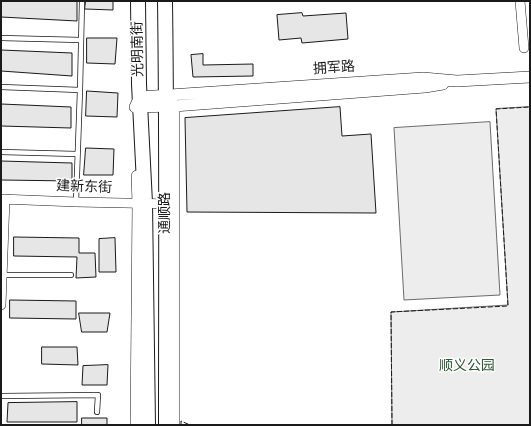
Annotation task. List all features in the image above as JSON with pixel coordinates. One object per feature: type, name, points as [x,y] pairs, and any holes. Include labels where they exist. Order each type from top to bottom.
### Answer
[{"type":"main road","name":"光明南街","points":[[138,1],[139,104]]},
{"type":"main road","name":"通顺路","points":[[165,1],[169,103],[170,204],[166,425]]},
{"type":"main road","name":"通顺路","points":[[139,104],[141,203],[148,381],[148,425]]},
{"type":"street","points":[[520,1],[524,48]]},
{"type":"street","name":"拥军路","points":[[139,104],[169,103],[423,78],[457,81],[530,77]]},
{"type":"street","points":[[1,305],[3,199]]},
{"type":"street","name":"建新东街","points":[[3,199],[170,204]]},
{"type":"street","points":[[136,425],[141,203]]},
{"type":"street","points":[[170,204],[174,425]]},
{"type":"lane","points":[[76,202],[82,1]]},
{"type":"lane","points":[[1,38],[81,40]]},
{"type":"lane","points":[[1,87],[80,90]]},
{"type":"lane","points":[[1,152],[77,154]]},
{"type":"lane","points":[[2,270],[71,276]]},
{"type":"lane","points":[[1,396],[98,395],[97,412]]},
{"type":"green space","name":"顺义公园","points":[[530,107],[530,425],[392,425],[391,312],[508,305],[496,109]]},
{"type":"green space","points":[[490,122],[500,295],[404,300],[394,128]]},
{"type":"building","points":[[1,1],[77,1],[77,21],[1,17]]},
{"type":"building","points":[[86,1],[113,1],[113,10],[85,9]]},
{"type":"building","points":[[302,13],[303,16],[346,13],[348,39],[302,43],[301,38],[279,40],[277,15]]},
{"type":"building","points":[[87,38],[117,38],[115,64],[87,63]]},
{"type":"building","points":[[1,50],[72,53],[72,76],[1,71]]},
{"type":"building","points":[[203,54],[203,65],[253,64],[253,76],[193,77],[191,55]]},
{"type":"building","points":[[87,91],[118,93],[117,117],[86,116]]},
{"type":"building","points":[[1,104],[71,107],[71,128],[1,126]]},
{"type":"building","points":[[340,107],[342,136],[371,134],[376,213],[187,212],[185,118]]},
{"type":"building","points":[[86,148],[114,149],[113,175],[84,175]]},
{"type":"building","points":[[1,161],[72,163],[72,181],[1,180]]},
{"type":"building","points":[[14,237],[79,238],[79,253],[95,253],[96,277],[76,278],[77,257],[14,256]]},
{"type":"building","points":[[115,238],[116,272],[99,272],[99,239]]},
{"type":"building","points":[[10,300],[76,301],[76,319],[10,318]]},
{"type":"building","points":[[79,313],[110,313],[107,332],[82,332]]},
{"type":"building","points":[[42,347],[77,347],[78,365],[42,364]]},
{"type":"building","points":[[108,365],[107,385],[82,385],[83,366]]},
{"type":"building","points":[[77,402],[77,422],[7,422],[8,403]]},
{"type":"building","points":[[82,418],[107,418],[107,425],[82,425]]},
{"type":"fence","points":[[392,425],[391,312],[508,306],[496,109],[530,107]]},
{"type":"fence","points":[[181,425],[181,421],[190,425]]}]
